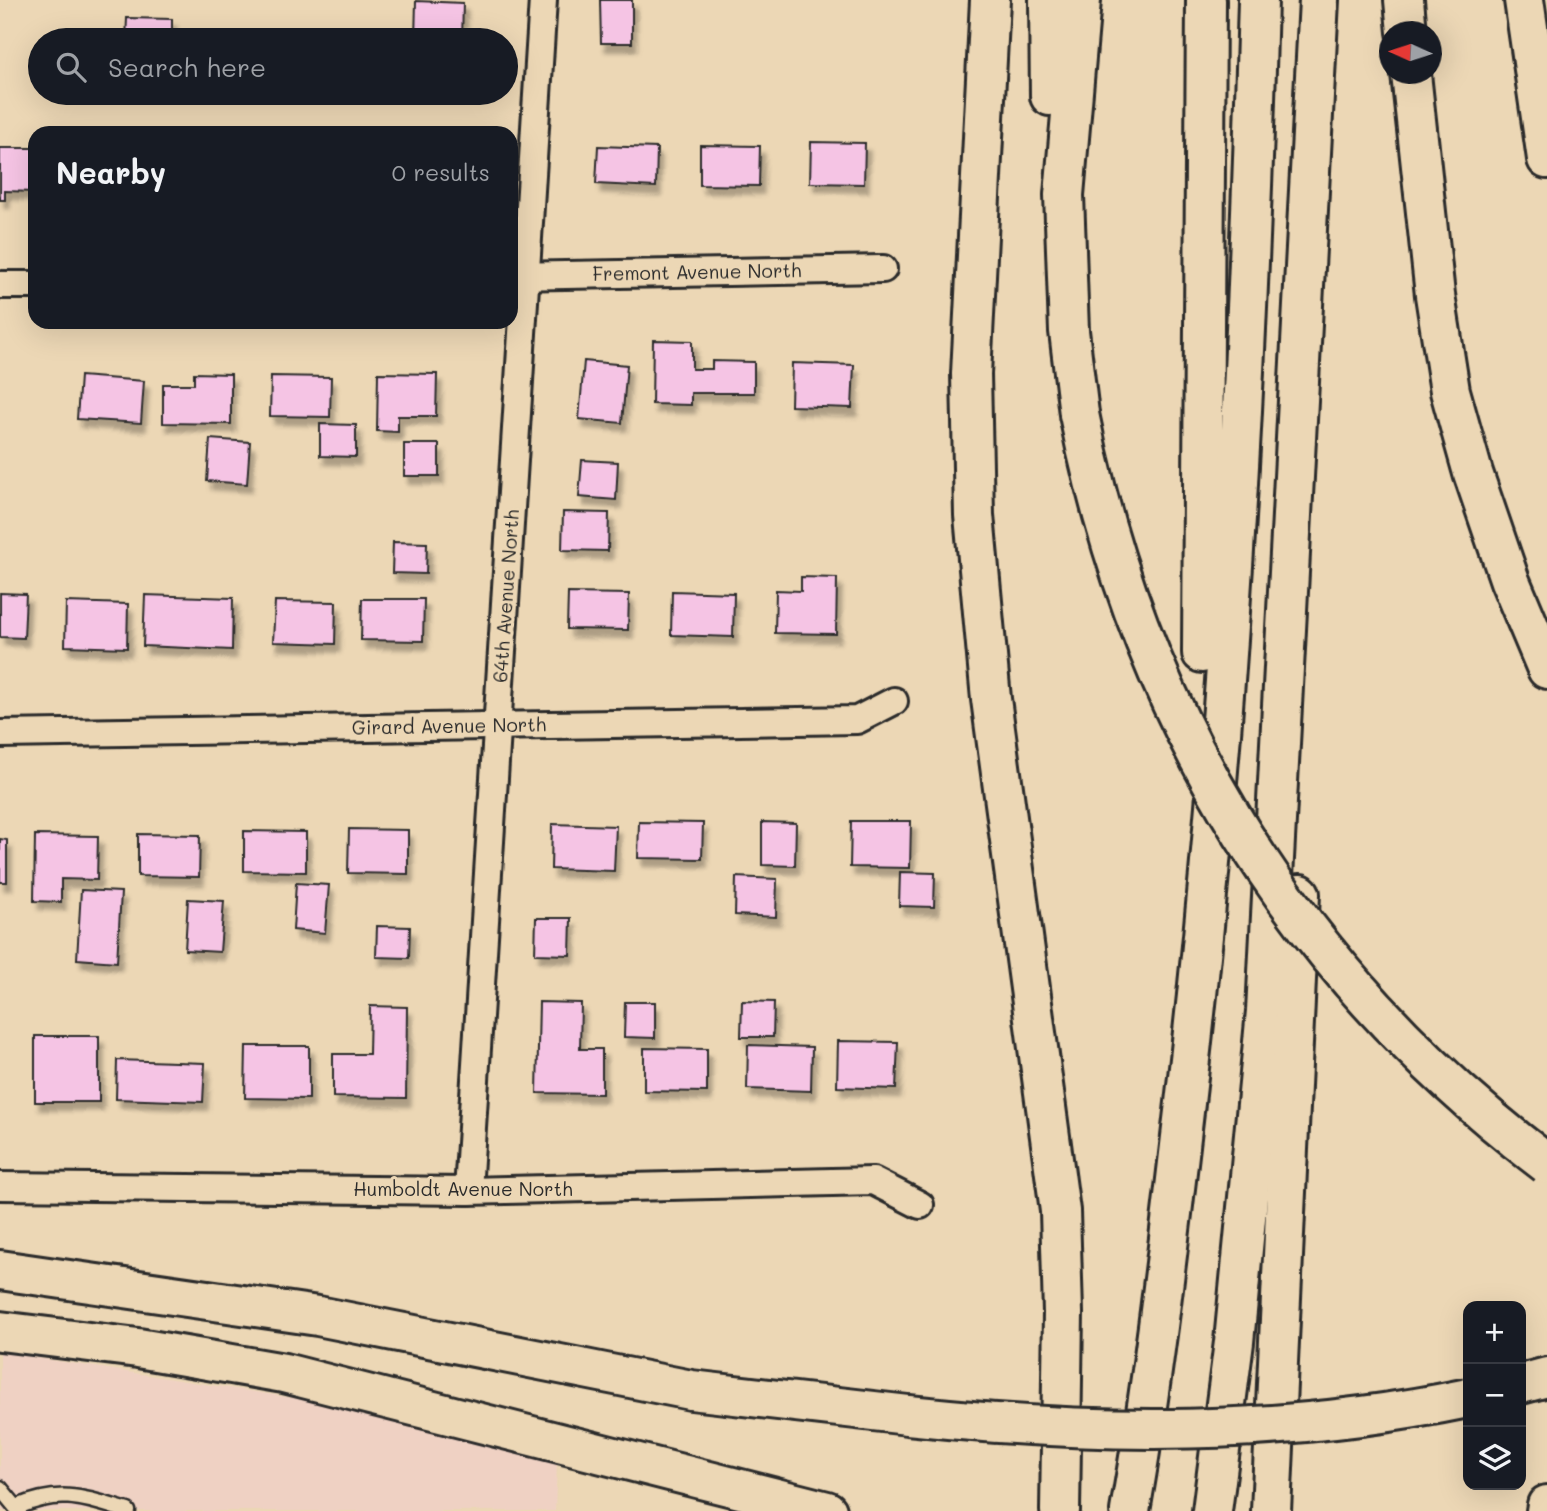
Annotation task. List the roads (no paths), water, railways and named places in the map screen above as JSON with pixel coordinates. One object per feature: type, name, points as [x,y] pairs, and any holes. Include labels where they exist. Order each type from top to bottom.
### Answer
[{"type":"highway","points":[[990,0],[971,374],[974,515],[993,712],[1060,1211],[1063,1313],[1060,1511]]},
{"type":"highway","points":[[1049,0],[1054,202],[1079,414],[1103,518],[1139,633],[1211,782],[1253,852],[1316,938],[1379,1013],[1467,1100],[1547,1164]]},
{"type":"highway","points":[[1069,331],[1064,195],[1081,0]]},
{"type":"highway","points":[[1185,1102],[1198,820],[1205,558],[1206,0]]},
{"type":"highway","points":[[1130,1511],[1156,1350],[1210,869],[1240,469],[1258,0]]},
{"type":"highway","points":[[1212,1511],[1234,1342],[1266,1012],[1319,0]]},
{"type":"highway","points":[[1404,0],[1406,21]]},
{"type":"highway","points":[[1524,0],[1547,159]]},
{"type":"highway","points":[[1412,84],[1435,295],[1450,391],[1473,473],[1525,619],[1547,668]]},
{"type":"highway","points":[[1271,1511],[1298,986],[1313,153]]},
{"type":"highway","points":[[0,1270],[318,1316],[691,1390],[908,1415],[1075,1429],[1203,1430],[1346,1420],[1463,1399]]},
{"type":"highway","points":[[0,1331],[138,1348],[284,1373],[827,1511]]},
{"type":"highway","points":[[1526,1383],[1547,1377]]},
{"type":"highway","points":[[1546,1511],[1547,1505]]},
{"type":"street","name":"64th Avenue North","points":[[518,276],[543,0]]},
{"type":"street","name":"Fremont Avenue North","points":[[518,276],[883,269]]},
{"type":"street","points":[[0,285],[28,285]]},
{"type":"street","name":"64th Avenue North","points":[[468,1191],[498,725],[516,329]]},
{"type":"street","name":"Girard Avenue North","points":[[0,734],[857,720],[894,701]]},
{"type":"street","name":"Humboldt Avenue North","points":[[0,1186],[468,1191],[873,1181],[920,1205]]},
{"type":"lane","points":[[0,1488],[18,1509],[42,1496],[70,1494],[128,1511]]}]
